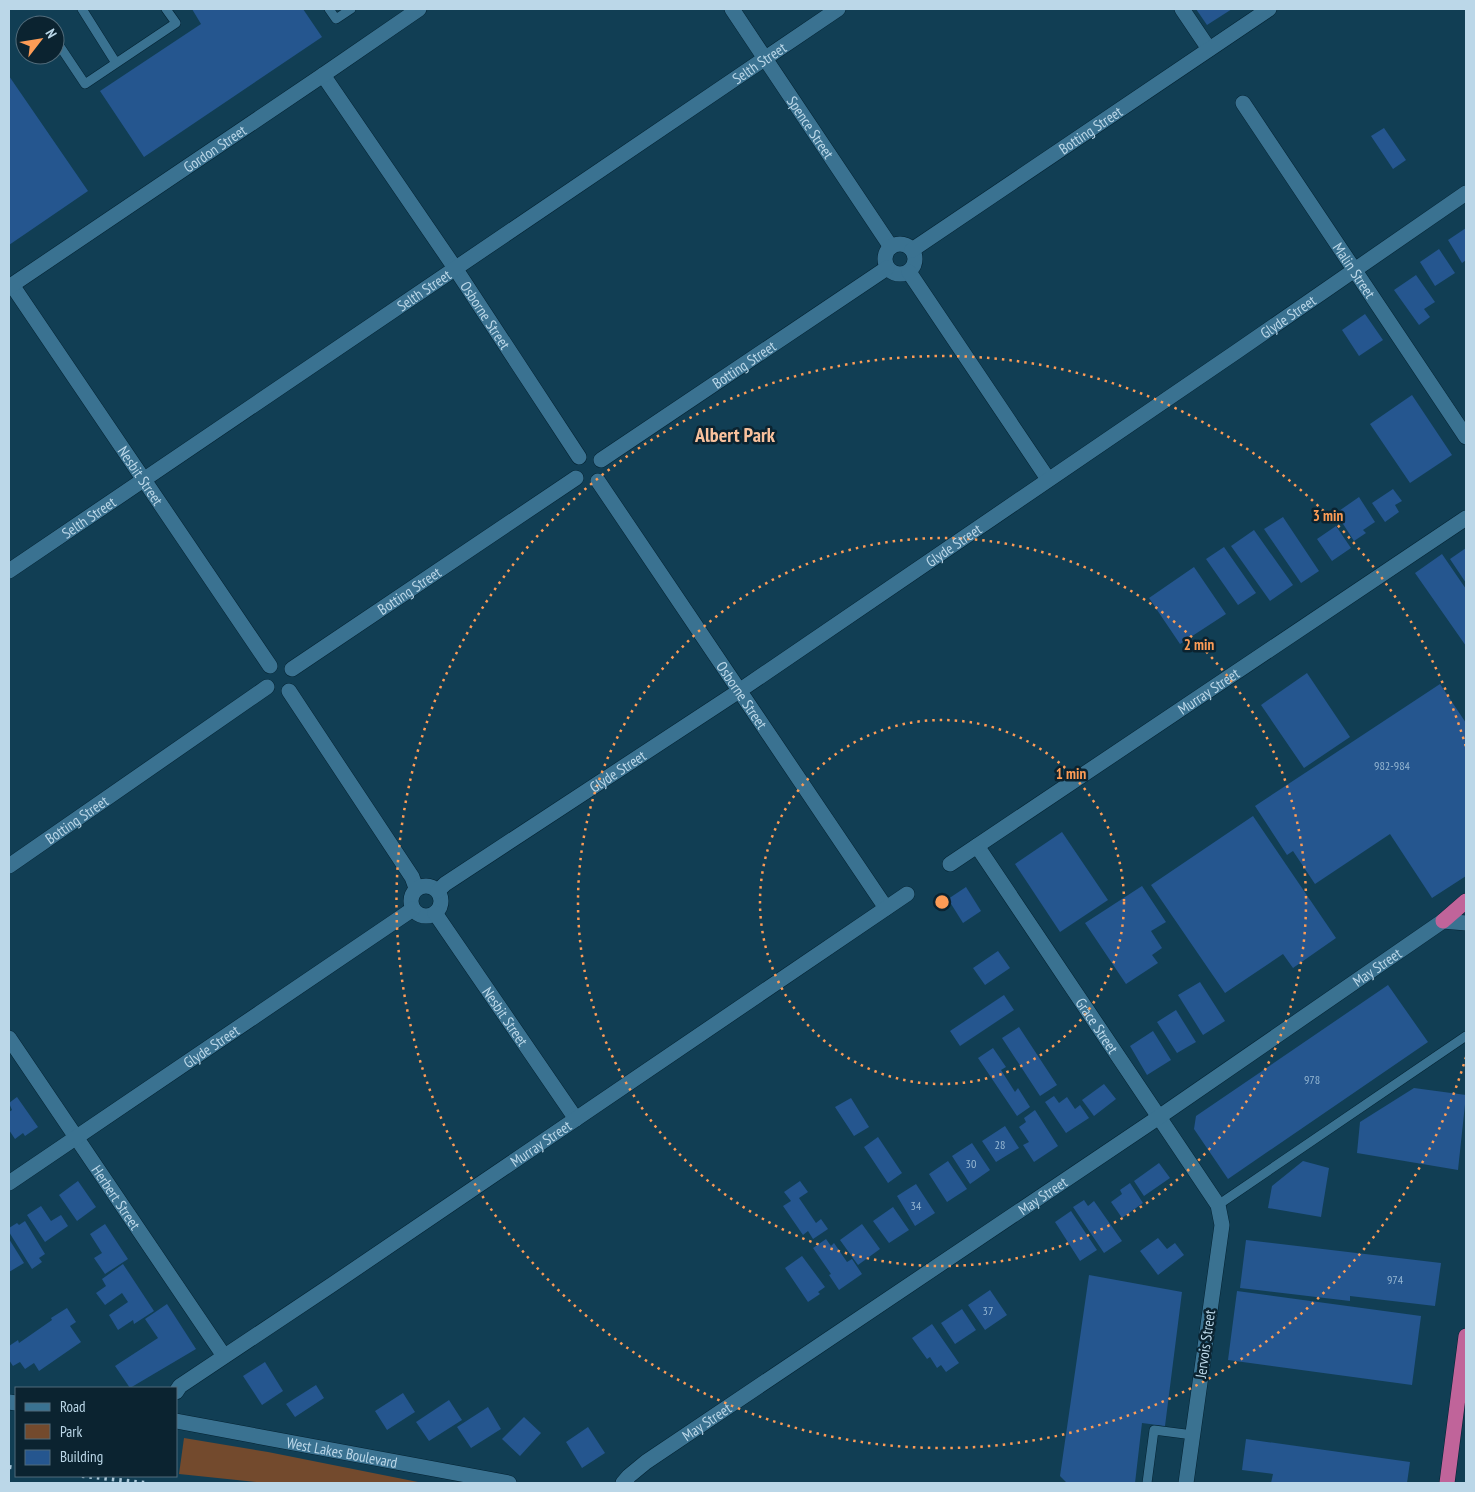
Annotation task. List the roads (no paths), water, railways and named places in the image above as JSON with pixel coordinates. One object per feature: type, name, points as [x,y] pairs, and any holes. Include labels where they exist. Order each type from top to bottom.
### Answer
[{"type":"highway","points":[[1444,922],[1466,901]]},
{"type":"highway","points":[[1447,1483],[1466,1336]]},
{"type":"street","name":"Gordon Street","points":[[10,286],[323,76],[419,9]]},
{"type":"street","name":"Spence Street","points":[[732,9],[891,247]]},
{"type":"street","name":"Selth Street","points":[[9,571],[838,9]]},
{"type":"street","points":[[1182,9],[1209,49]]},
{"type":"street","name":"Botting Street","points":[[912,250],[1269,9]]},
{"type":"street","name":"Osborne Street","points":[[323,76],[455,268],[579,457]]},
{"type":"street","name":"Malin Street","points":[[1243,103],[1466,437]]},
{"type":"street","name":"Glyde Street","points":[[438,891],[739,691],[1466,193]]},
{"type":"street","points":[[904,244],[912,250],[915,259],[909,272],[895,274],[887,268],[884,259],[891,247],[904,244]]},
{"type":"street","name":"Botting Street","points":[[601,460],[887,268]]},
{"type":"street","points":[[909,272],[1048,479]]},
{"type":"street","name":"Nesbit Street","points":[[10,286],[270,666]]},
{"type":"street","points":[[594,454],[601,460],[604,467],[603,475],[598,482],[582,483],[576,478],[574,470],[575,463],[579,457],[594,454]]},
{"type":"street","name":"Botting Street","points":[[292,669],[576,478]]},
{"type":"street","name":"Osborne Street","points":[[598,482],[886,908]]},
{"type":"street","name":"Murray Street","points":[[950,864],[1466,518]]},
{"type":"street","points":[[277,663],[285,664],[292,669],[295,678],[294,685],[289,691],[283,694],[274,693],[267,687],[264,681],[265,673],[270,666],[277,663]]},
{"type":"street","name":"Botting Street","points":[[9,866],[267,687]]},
{"type":"street","points":[[289,691],[412,878],[416,888]]},
{"type":"street","name":"Grace Street","points":[[977,846],[1218,1205]]},
{"type":"street","points":[[425,885],[438,891],[441,900],[435,913],[420,915],[413,909],[410,900],[416,888],[425,885]]},
{"type":"street","name":"Murray Street","points":[[178,1389],[907,894]]},
{"type":"street","name":"Glyde Street","points":[[9,1183],[413,909]]},
{"type":"street","name":"Nesbit Street","points":[[435,913],[576,1119]]},
{"type":"street","points":[[1444,922],[1466,923]]},
{"type":"street","name":"May Street","points":[[623,1483],[652,1458],[1159,1117],[1444,922]]},
{"type":"street","name":"Herbert Street","points":[[9,1038],[224,1356]]},
{"type":"street","name":"Jervois Street","points":[[1186,1483],[1222,1226],[1218,1205]]},
{"type":"street","name":"West Lakes Boulevard","points":[[178,1421],[508,1483]]},
{"type":"lane","points":[[82,9],[116,64]]},
{"type":"lane","points":[[65,54],[85,84],[176,24],[166,9]]},
{"type":"lane","points":[[329,9],[336,19],[351,9]]},
{"type":"lane","points":[[1218,1205],[1466,1036]]},
{"type":"lane","points":[[1146,1483],[1154,1430],[1193,1435]]},
{"type":"railway","points":[[9,1467],[15,1468]]},
{"type":"railway","points":[[91,1477],[147,1483]]},
{"type":"district","name":"Albert Park","points":[[735,435]]}]
